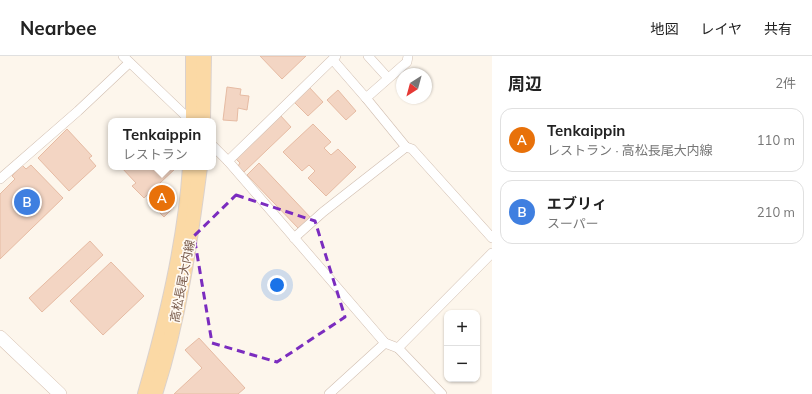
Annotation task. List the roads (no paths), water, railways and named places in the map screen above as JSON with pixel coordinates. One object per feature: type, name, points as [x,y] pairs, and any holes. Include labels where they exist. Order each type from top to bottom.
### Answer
[{"type":"main road","points":[[192,118],[193,56]]},
{"type":"main road","points":[[203,118],[204,56]]},
{"type":"main road","name":"高松長尾大内線","points":[[145,394],[158,346],[179,248],[190,170]]},
{"type":"main road","name":"高松長尾大内線","points":[[155,394],[165,363],[189,250],[200,170]]},
{"type":"main road","points":[[0,336],[60,394]]},
{"type":"street","points":[[368,56],[388,78]]},
{"type":"street","points":[[366,98],[407,62],[408,56]]},
{"type":"street","points":[[228,161],[295,94],[335,58],[406,147],[412,149],[492,238]]},
{"type":"street","points":[[0,179],[78,111],[126,60],[189,118]]},
{"type":"street","points":[[294,238],[323,212],[406,147]]},
{"type":"street","points":[[216,149],[385,343],[398,348],[442,394]]},
{"type":"street","points":[[398,348],[492,253]]},
{"type":"street","points":[[329,394],[385,343]]},
{"type":"place","name":"Tenkaippin","points":[[162,198]]},
{"type":"place","name":"エブリィ","points":[[27,202]]}]
